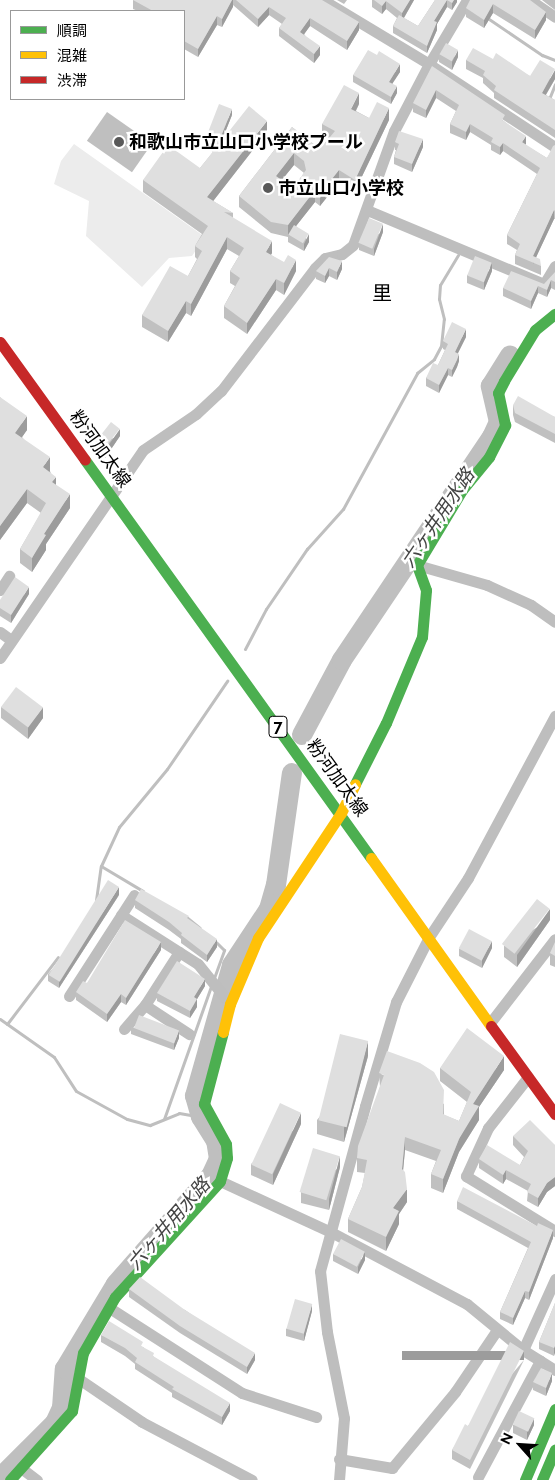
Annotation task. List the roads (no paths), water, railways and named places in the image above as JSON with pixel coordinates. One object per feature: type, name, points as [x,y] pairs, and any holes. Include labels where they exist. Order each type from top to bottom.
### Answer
[{"type":"street","points":[[323,0],[429,64],[555,147]]},
{"type":"street","points":[[0,658],[143,450],[196,414],[221,391],[315,268],[325,258],[342,254],[353,245],[394,131],[429,64],[467,0]]},
{"type":"street","points":[[530,0],[555,16]]},
{"type":"street","points":[[367,210],[544,284],[555,267]]},
{"type":"street","points":[[417,565],[462,490],[488,457],[505,424],[498,393],[504,381],[535,330],[555,314]]},
{"type":"street","name":"粉河加太線","points":[[0,342],[341,813],[555,1114]]},
{"type":"street","points":[[417,565],[487,585],[531,605],[555,622]]},
{"type":"street","points":[[10,1480],[72,1411],[83,1354],[108,1307],[173,1230],[220,1181],[227,1158],[226,1144],[204,1104],[230,1004],[258,938],[341,813],[410,671],[422,637],[426,590],[417,565]]},
{"type":"street","points":[[0,590],[10,576]]},
{"type":"street","points":[[0,632],[11,640]]},
{"type":"street","points":[[339,1480],[339,1459],[344,1418],[320,1284],[331,1232],[396,1002],[429,937],[468,878],[555,716]]},
{"type":"street","points":[[69,996],[134,895]]},
{"type":"street","points":[[121,916],[179,952],[208,974],[230,1004]]},
{"type":"street","points":[[490,1022],[555,939]]},
{"type":"street","points":[[124,1029],[145,1005],[179,952]]},
{"type":"street","points":[[145,1005],[189,1034]]},
{"type":"street","points":[[528,1076],[488,1128],[466,1176],[555,1231]]},
{"type":"street","points":[[220,1181],[331,1232],[468,1304],[497,1330],[555,1370]]},
{"type":"street","points":[[524,1350],[555,1279]]},
{"type":"street","points":[[108,1307],[242,1394],[316,1417]]},
{"type":"street","points":[[339,1459],[392,1468],[455,1392],[497,1330]]},
{"type":"street","points":[[478,1477],[540,1361]]},
{"type":"street","points":[[79,1379],[142,1422],[252,1480]]},
{"type":"street","points":[[524,1480],[555,1409]]},
{"type":"street","points":[[542,1480],[555,1450]]},
{"type":"street","points":[[21,1468],[37,1480]]},
{"type":"waterway","points":[[486,17],[542,55],[555,60]]},
{"type":"waterway","points":[[549,99],[555,84]]},
{"type":"waterway","points":[[245,649],[266,609],[307,549],[343,509],[417,373],[434,359],[441,346],[444,319],[439,299],[440,285],[458,255]]},
{"type":"waterway","name":"六ヶ井用水路","points":[[302,735],[342,660],[492,437],[499,422],[491,386],[510,356]]},
{"type":"waterway","points":[[96,900],[101,866],[119,827],[167,769],[227,681]]},
{"type":"waterway","name":"六ヶ井用水路","points":[[0,1478],[55,1423],[62,1408],[65,1369],[116,1284],[211,1176],[219,1159],[216,1141],[201,1117],[195,1096],[232,965],[269,909],[276,885],[292,773]]},
{"type":"waterway","points":[[101,866],[143,891]]},
{"type":"waterway","points":[[185,916],[200,928]]},
{"type":"waterway","points":[[214,978],[224,950],[216,942]]},
{"type":"waterway","points":[[7,1024],[58,957]]},
{"type":"waterway","points":[[164,1119],[211,986]]},
{"type":"waterway","points":[[0,1019],[54,1057],[76,1091],[127,1119],[150,1125],[179,1113],[201,1117]]},
{"type":"place","name":"和歌山市立山口小学校プール","points":[[119,142]]},
{"type":"place","name":"市立山口小学校","points":[[268,188]]},
{"type":"district","name":"里","points":[[382,293]]}]
